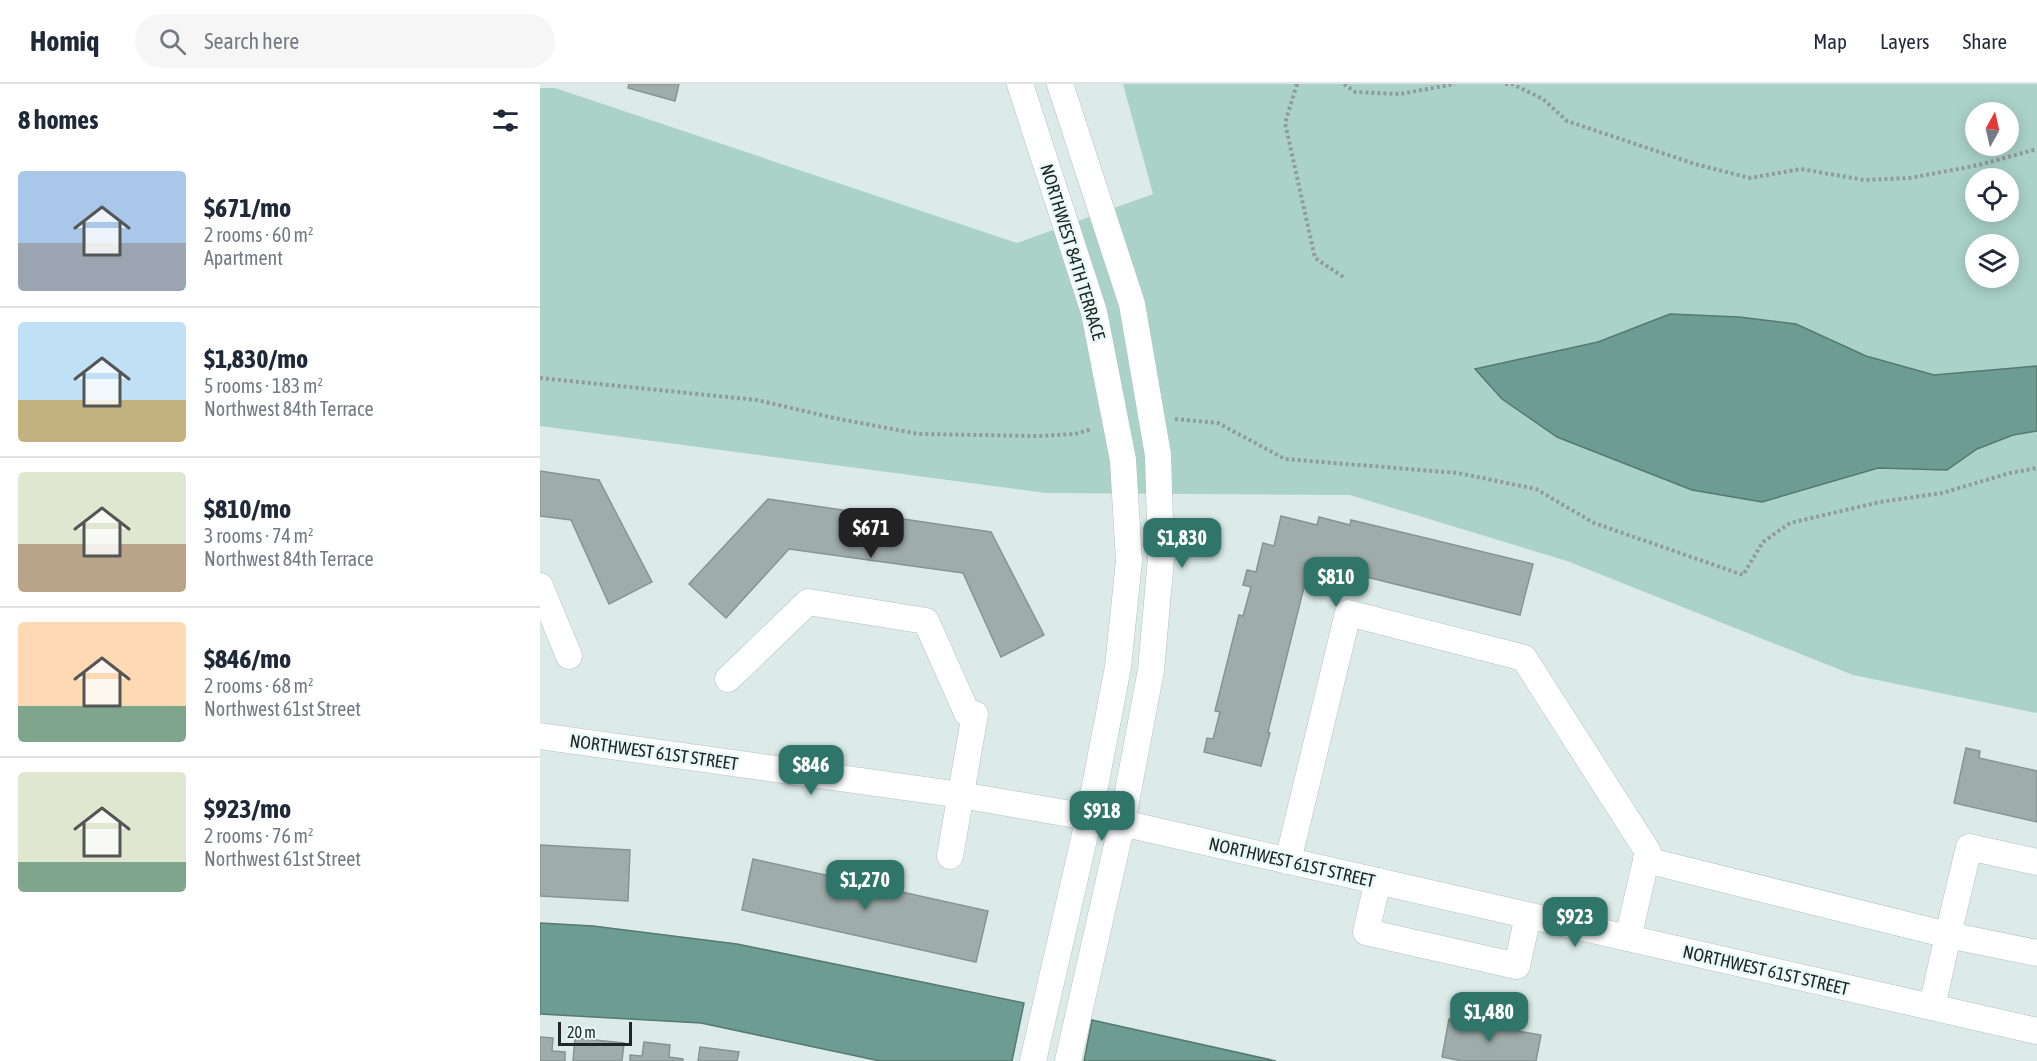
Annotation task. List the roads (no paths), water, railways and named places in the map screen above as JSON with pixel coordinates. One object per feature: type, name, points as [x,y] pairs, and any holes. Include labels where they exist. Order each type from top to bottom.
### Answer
[{"type":"street","name":"NORTHWEST 84TH TERRACE","points":[[1020,84],[1094,312],[1123,459],[1129,561],[1118,667],[1089,817],[1033,1061]]},
{"type":"street","name":"NORTHWEST 84TH TERRACE","points":[[1060,84],[1132,304],[1158,455],[1161,558],[1151,670],[1122,823],[1068,1061]]},
{"type":"street","points":[[540,586],[569,656]]},
{"type":"street","points":[[728,679],[808,602],[926,621],[971,714],[961,795],[950,856]]},
{"type":"street","points":[[1288,861],[1348,613],[1524,658],[1648,852],[1628,938]]},
{"type":"street","name":"NORTHWEST 61ST STREET","points":[[540,736],[961,795],[1122,823],[2037,1031]]},
{"type":"street","points":[[1932,1007],[1969,848],[2037,862]]},
{"type":"street","points":[[1646,860],[1948,935],[2037,953]]},
{"type":"street","points":[[1378,882],[1365,932],[1517,966],[1528,916]]}]
